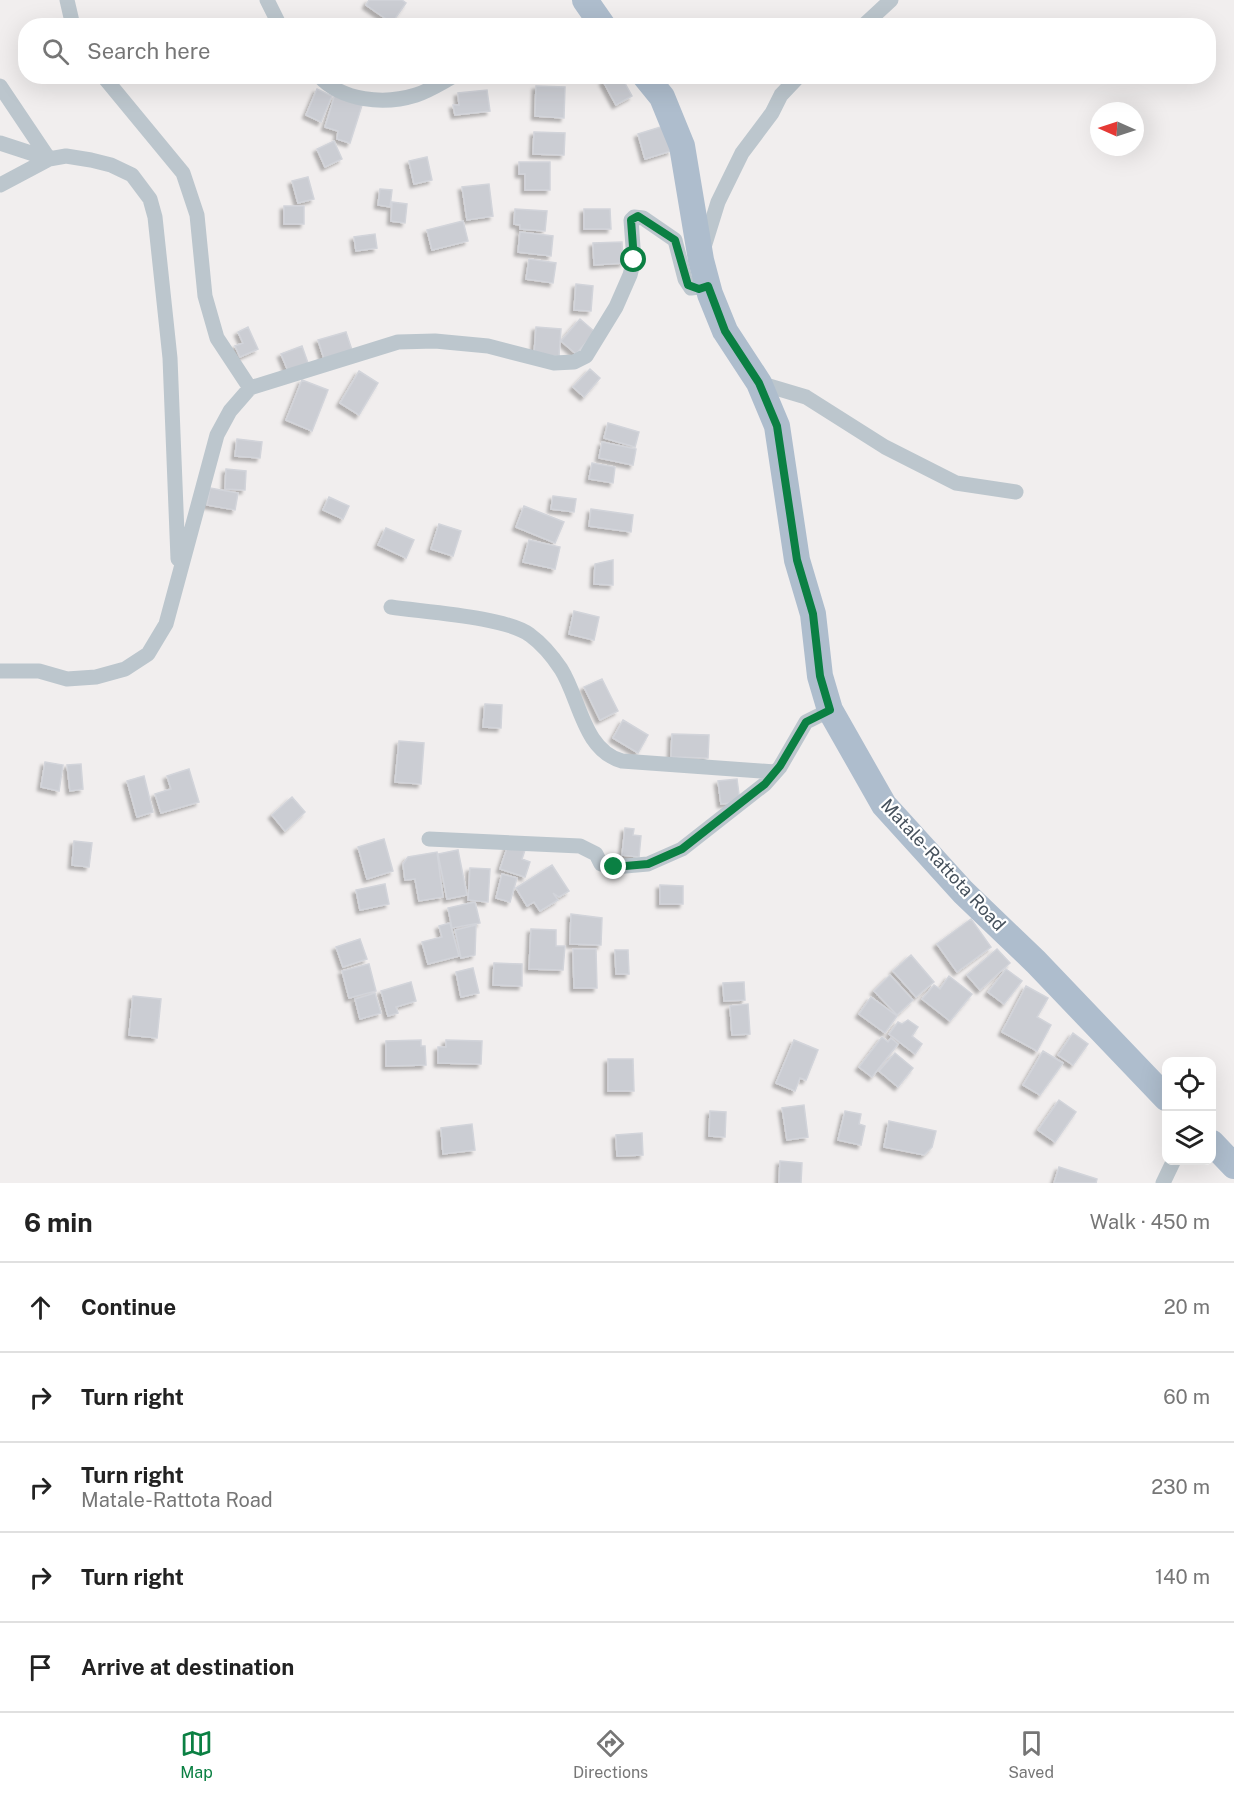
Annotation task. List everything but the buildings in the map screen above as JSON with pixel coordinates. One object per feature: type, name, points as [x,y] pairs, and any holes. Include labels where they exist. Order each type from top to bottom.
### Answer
[{"type":"main road","points":[[585,0],[595,18]]},
{"type":"main road","name":"Matale-Rattota Road","points":[[651,84],[662,97],[682,146],[701,260],[708,286],[725,331],[759,383],[777,426],[797,560],[813,614],[820,676],[830,710],[884,805],[963,892],[1036,962],[1162,1093]]},
{"type":"main road","points":[[1216,1147],[1234,1166]]},
{"type":"street","points":[[68,0],[71,18]]},
{"type":"street","points":[[267,0],[276,18]]},
{"type":"street","points":[[871,18],[891,0]]},
{"type":"street","points":[[110,84],[183,173],[197,215],[205,296],[218,338],[250,388]]},
{"type":"street","points":[[330,84],[346,95],[388,101],[416,95],[438,84]]},
{"type":"street","points":[[701,260],[715,210],[742,153],[772,113],[781,95],[791,84]]},
{"type":"street","points":[[0,86],[49,159]]},
{"type":"street","points":[[0,143],[49,159]]},
{"type":"street","points":[[0,186],[49,159],[66,156],[117,168],[141,184],[150,199],[155,217],[170,358],[179,571]]},
{"type":"street","points":[[0,671],[39,671],[67,679],[96,677],[125,669],[148,654],[166,624],[217,435],[230,411],[250,388],[398,342],[435,341],[488,346],[554,363],[574,362],[586,356],[624,292],[634,260],[631,225],[634,217],[644,218],[675,240],[685,279],[691,288],[708,286]]},
{"type":"street","points":[[759,383],[806,397],[885,447],[956,483],[1016,492]]},
{"type":"street","points":[[391,607],[506,624],[529,633],[561,668],[592,738],[610,757],[622,761],[775,772]]},
{"type":"street","points":[[429,839],[579,846],[596,854],[601,864],[614,867],[648,864],[682,849],[765,784],[806,722],[830,710]]},
{"type":"street","points":[[1163,1183],[1172,1165]]},
{"type":"route","points":[[614,867],[648,864],[682,849],[765,784],[780,766],[806,722],[830,710],[820,676],[813,614],[797,560],[777,426],[759,383],[725,331],[708,286],[699,289],[688,285],[675,240],[638,216],[631,220],[634,260]]}]
